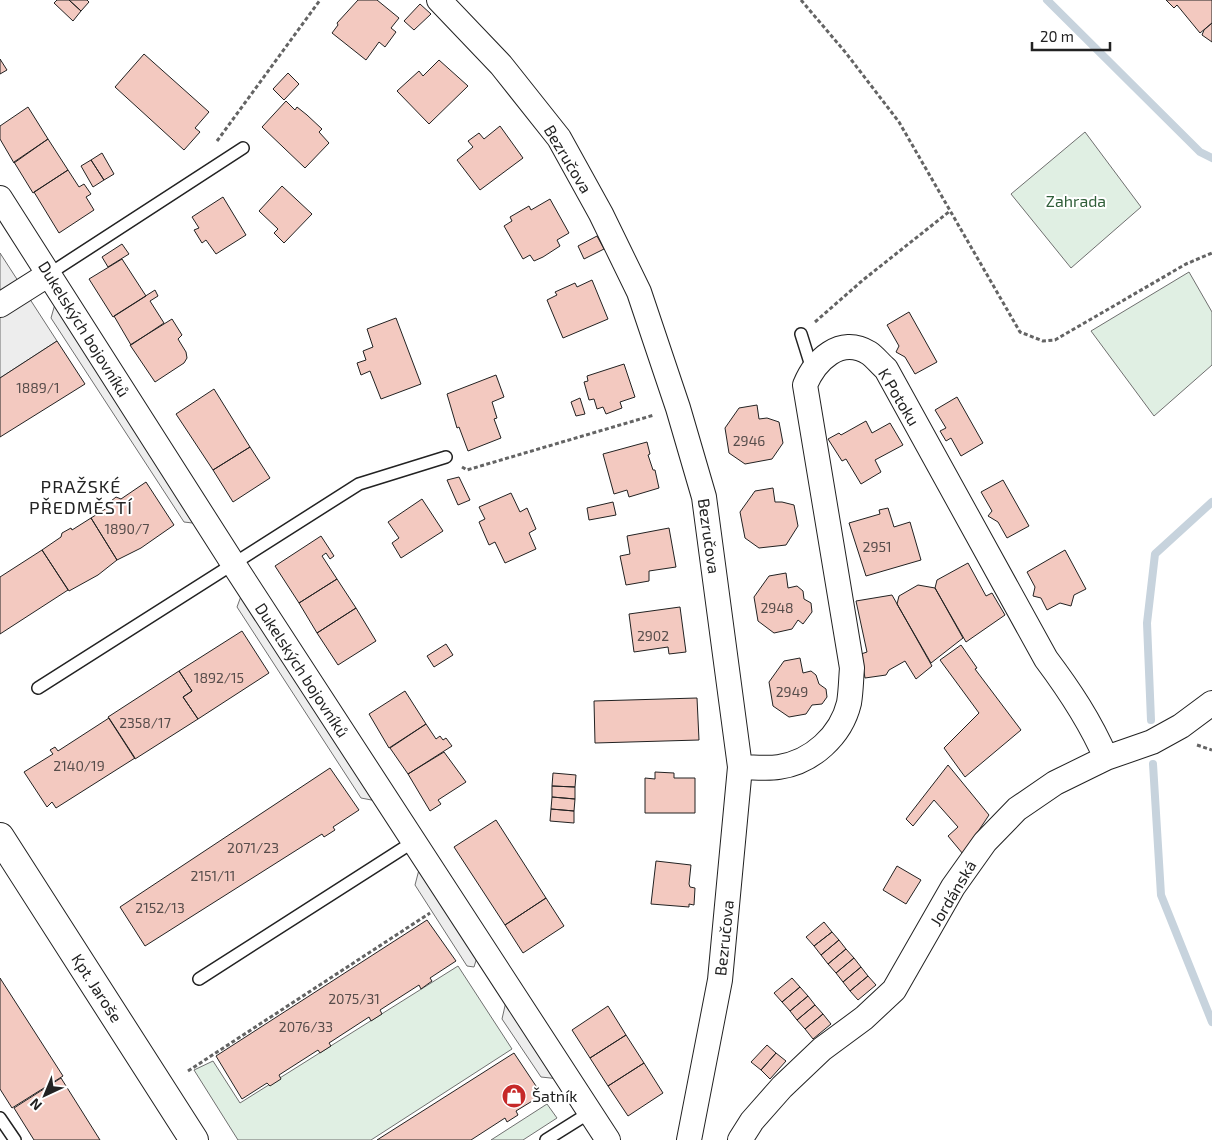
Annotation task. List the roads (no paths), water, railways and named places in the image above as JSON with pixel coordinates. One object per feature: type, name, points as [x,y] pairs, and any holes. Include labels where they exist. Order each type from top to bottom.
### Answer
[{"type":"street","name":"Bezručova","points":[[439,0],[501,65],[559,138],[601,214],[639,292],[678,408],[704,496],[740,767],[720,980],[689,1140]]},
{"type":"street","name":"Dukelských bojovníků","points":[[0,198],[234,565],[608,1140]]},
{"type":"street","points":[[0,304],[49,274]]},
{"type":"street","name":"K Potoku","points":[[812,369],[830,352],[850,346],[868,353],[886,369],[1046,659],[1074,696],[1094,729],[1106,758]]},
{"type":"street","points":[[740,767],[779,767],[820,751],[836,730],[848,704],[852,668],[831,551],[805,385],[812,369]]},
{"type":"street","name":"Jordánská","points":[[740,1140],[752,1121],[782,1087],[822,1049],[864,1018],[894,990],[953,887],[984,842],[1017,809],[1055,783],[1106,758],[1152,742],[1181,726],[1212,703]]},
{"type":"street","name":"Kpt. Jaroše","points":[[0,836],[194,1140]]},
{"type":"lane","points":[[49,274],[243,148]]},
{"type":"lane","points":[[801,334],[812,369]]},
{"type":"lane","points":[[38,688],[359,484],[446,457]]},
{"type":"lane","points":[[199,979],[413,842]]},
{"type":"lane","points":[[546,1140],[589,1113]]},
{"type":"lane","points":[[0,1118],[15,1140]]},
{"type":"waterway","points":[[1047,0],[1200,152],[1212,158]]},
{"type":"waterway","points":[[1151,720],[1147,623],[1155,554],[1212,502]]},
{"type":"waterway","points":[[1153,764],[1161,895],[1212,1022]]},
{"type":"place","name":"Šatník","points":[[514,1096]]},
{"type":"district","name":"PRAŽSKÉ PŘEDMĚSTÍ","points":[[81,497]]},
{"type":"park label","name":"Zahrada","points":[[1076,201]]}]
